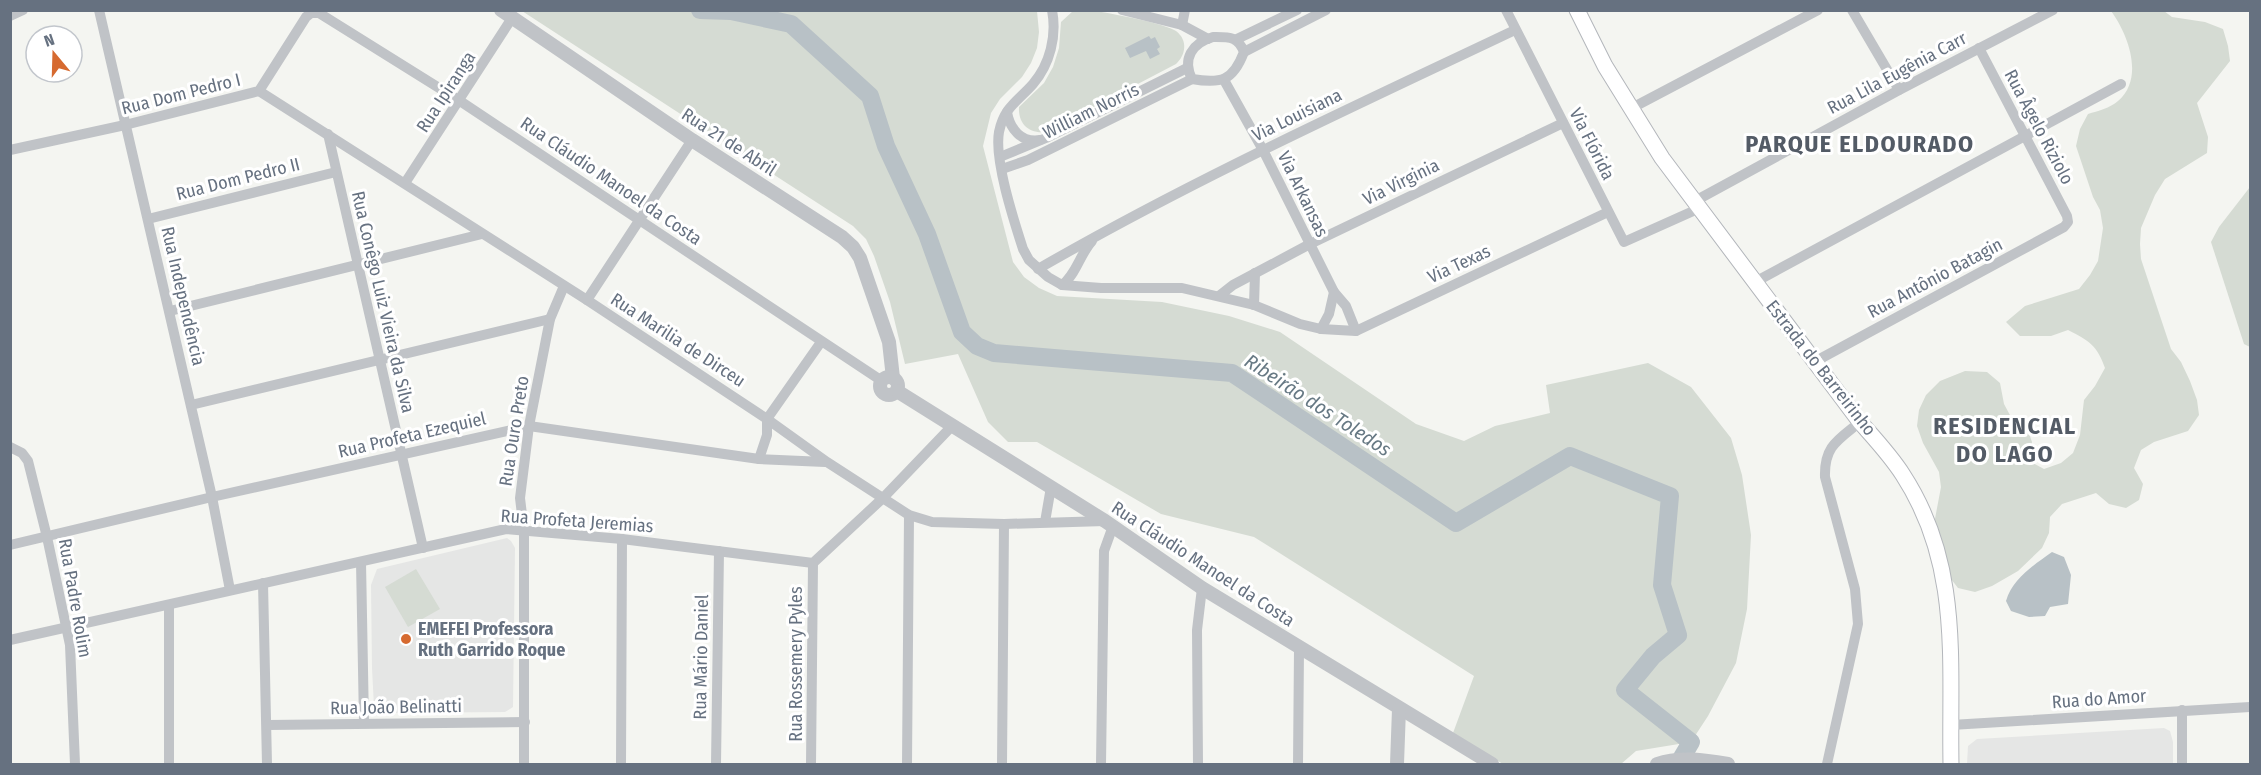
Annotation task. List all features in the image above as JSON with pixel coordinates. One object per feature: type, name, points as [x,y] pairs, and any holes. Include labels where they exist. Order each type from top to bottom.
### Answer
[{"type":"main road","name":"Estrada do Barreirinho","points":[[1577,10],[1605,66],[1662,158],[1860,422],[1903,475],[1929,524],[1939,553],[1950,618],[1951,765]]},
{"type":"street","points":[[10,16],[22,10]]},
{"type":"street","name":"Rua Independência","points":[[99,10],[170,311],[212,497],[230,590]]},
{"type":"street","points":[[1052,10],[1053,35],[1043,70],[1032,85],[1010,106],[998,143],[1002,169],[1023,249],[1029,261],[1047,277],[1062,285],[1101,288],[1182,288],[1254,305],[1300,324],[1322,329],[1356,332]]},
{"type":"street","points":[[1122,10],[1182,25],[1208,39]]},
{"type":"street","points":[[1185,10],[1182,25],[1196,46]]},
{"type":"street","points":[[1237,39],[1297,10]]},
{"type":"street","name":"Via Flórida","points":[[1506,10],[1624,242],[1676,219]]},
{"type":"street","points":[[1630,109],[1818,10]]},
{"type":"street","points":[[1852,10],[1899,90]]},
{"type":"street","name":"Rua Lila Eugênia Carr","points":[[1676,219],[1899,90],[2053,10]]},
{"type":"street","points":[[1244,52],[1237,39],[1231,37],[1208,39],[1196,46],[1189,57],[1187,68],[1192,79],[1214,82],[1224,80],[1233,72],[1244,52],[1320,12]]},
{"type":"street","name":"Rua Dom Pedro I","points":[[10,150],[126,125],[259,91],[306,17],[311,13],[319,13]]},
{"type":"street","name":"Rua Cláudio Manoel da Costa","points":[[319,13],[460,101],[821,342],[889,382],[952,426],[1109,524],[1202,588],[1492,765]]},
{"type":"street","name":"Rua Ipiranga","points":[[405,183],[460,101],[506,14]]},
{"type":"street","name":"Rua 21 de Abril","points":[[506,14],[692,140],[842,237],[853,247],[860,258],[889,342],[889,382]]},
{"type":"street","name":"Via Louisiana","points":[[1038,269],[1096,236],[1263,150],[1515,30]]},
{"type":"street","name":"Rua Âgelo Riziolo","points":[[1979,48],[2026,135],[2068,222]]},
{"type":"street","name":"William Norris","points":[[1000,157],[1046,138],[1187,68]]},
{"type":"street","name":"William Norris","points":[[1002,169],[1028,160],[1192,79]]},
{"type":"street","name":"Via Arkansas","points":[[1224,80],[1263,150],[1334,292],[1346,306],[1356,332]]},
{"type":"street","points":[[1755,282],[2121,84]]},
{"type":"street","name":"Rua Marilia de Dirceu","points":[[259,91],[587,300],[766,419],[826,462],[909,515],[932,522],[1109,524]]},
{"type":"street","points":[[1007,112],[1009,122],[1019,136],[1025,140],[1034,141],[1046,138]]},
{"type":"street","name":"Via Virginia","points":[[1219,296],[1233,285],[1310,244],[1563,123]]},
{"type":"street","name":"Rua Conêgo Luiz Vieira da Silva","points":[[328,134],[423,548]]},
{"type":"street","points":[[587,300],[692,140]]},
{"type":"street","name":"Rua Dom Pedro II","points":[[148,219],[336,172]]},
{"type":"street","name":"Via Texas","points":[[1356,332],[1608,212]]},
{"type":"street","name":"Rua Antônio Batagin","points":[[1816,361],[2064,227],[2068,222]]},
{"type":"street","points":[[170,311],[482,234]]},
{"type":"street","name":"Via Louisiana","points":[[1062,285],[1071,276],[1083,251],[1096,236]]},
{"type":"street","points":[[1254,305],[1255,273]]},
{"type":"street","name":"Rua Ouro Preto","points":[[524,765],[524,531],[520,498],[529,426],[550,319],[564,286]]},
{"type":"street","points":[[1322,329],[1329,314],[1334,292]]},
{"type":"street","points":[[191,405],[550,319]]},
{"type":"street","points":[[759,459],[767,435],[766,419],[821,342]]},
{"type":"street","points":[[1827,765],[1858,624],[1855,589],[1825,477],[1824,460],[1832,446],[1860,422]]},
{"type":"street","name":"Rua Profeta Ezequiel","points":[[10,545],[529,426],[759,459],[826,462]]},
{"type":"street","points":[[813,563],[883,498],[952,426]]},
{"type":"street","name":"Rua Padre Rolim","points":[[12,447],[28,461],[70,645],[75,765]]},
{"type":"street","points":[[803,461],[809,450]]},
{"type":"street","points":[[1045,522],[1051,487]]},
{"type":"street","points":[[907,765],[909,515]]},
{"type":"street","points":[[1002,765],[1004,524]]},
{"type":"street","points":[[1101,765],[1104,550],[1109,524]]},
{"type":"street","name":"Rua Profeta Jeremias","points":[[10,640],[497,530],[622,539],[813,563]]},
{"type":"street","points":[[621,765],[622,539]]},
{"type":"street","name":"Rua Mário Daniel","points":[[716,765],[719,550]]},
{"type":"street","points":[[361,562],[364,723]]},
{"type":"street","name":"Rua Rossemery Pyles","points":[[812,765],[813,563]]},
{"type":"street","points":[[263,583],[268,725],[267,765]]},
{"type":"street","points":[[1198,765],[1197,630],[1202,588]]},
{"type":"street","points":[[169,605],[169,765]]},
{"type":"street","points":[[1298,765],[1299,648]]},
{"type":"street","name":"Rua do Amor","points":[[1951,725],[2250,706]]},
{"type":"street","points":[[1397,765],[1400,709]]},
{"type":"street","points":[[2182,710],[2182,765]]},
{"type":"street","name":"Rua João Belinatti","points":[[268,725],[525,722]]},
{"type":"street","points":[[1661,763],[1707,760],[1728,765]]},
{"type":"shaded area","points":[[522,11],[1037,11],[1039,32],[1037,48],[1031,63],[991,113],[983,146],[1013,262],[1024,277],[1039,288],[1057,296],[1162,302],[1229,316],[1280,332],[1416,424],[1464,441],[1495,426],[1550,413],[1546,385],[1648,363],[1691,387],[1731,438],[1742,475],[1751,535],[1747,609],[1736,663],[1708,716],[1691,742],[1636,751],[1621,764],[1503,764],[1453,733],[1474,676],[1254,537],[1161,514],[1037,442],[1008,442],[988,422],[958,354],[905,364],[890,302],[874,256],[866,239],[853,226]]},
{"type":"shaded area","points":[[1073,11],[1110,14],[1170,28],[1180,35],[1184,43],[1184,52],[1176,64],[1046,132],[1034,131],[1023,123],[1019,107],[1044,83],[1053,67],[1059,48],[1061,22]]},
{"type":"shaded area","points":[[2111,11],[2164,11],[2172,17],[2205,22],[2223,29],[2228,46],[2230,61],[2197,103],[2208,137],[2207,153],[2165,179],[2155,195],[2141,228],[2141,259],[2171,349],[2181,362],[2190,381],[2197,400],[2199,415],[2188,431],[2154,442],[2141,450],[2134,468],[2143,484],[2139,500],[2126,508],[2109,504],[2096,493],[2062,504],[2050,517],[2049,533],[2042,548],[2018,571],[1992,586],[1975,592],[1958,588],[1948,575],[1934,524],[1941,487],[1939,472],[1923,443],[1917,426],[1919,410],[1926,395],[1940,381],[1965,371],[1987,372],[2000,383],[2004,404],[2011,417],[2026,425],[2032,442],[2029,461],[2044,469],[2061,463],[2073,453],[2080,435],[2084,400],[2105,368],[2099,354],[2091,344],[2068,330],[2051,336],[2020,336],[2006,322],[2025,306],[2079,289],[2098,261],[2103,228],[2100,210],[2093,197],[2076,146],[2080,129],[2088,114],[2118,101],[2131,80],[2131,56],[2128,44]]},
{"type":"shaded area","points":[[1149,36],[1151,39],[1155,37],[1160,47],[1157,49],[1160,54],[1150,59],[1146,51],[1130,58],[1125,48]]},
{"type":"shaded area","points":[[2250,187],[2250,347],[2244,344],[2211,242],[2219,227]]},
{"type":"shaded area","name":"EMEFEI Professora Ruth Garrido Roque","points":[[507,538],[515,548],[513,707],[505,712],[380,713],[374,707],[372,668],[371,585],[377,569]]},
{"type":"shaded area","points":[[2052,552],[2064,557],[2071,575],[2068,604],[2050,607],[2045,616],[2029,617],[2011,611],[2006,601],[2014,585],[2025,573]]},
{"type":"shaded area","points":[[416,569],[440,609],[408,627],[385,587]]},
{"type":"shaded area","points":[[2164,728],[2170,731],[2173,742],[2173,764],[1967,764],[1968,746],[1977,739]]},
{"type":"waterway","name":"Ribeirão dos Toledos","points":[[700,10],[731,11],[791,24],[870,96],[886,146],[927,234],[962,332],[977,346],[994,353],[1232,373],[1456,523],[1570,456],[1670,496],[1662,585],[1678,635],[1653,656],[1625,690],[1691,742],[1678,764]]},
{"type":"place","name":"EMEFEI Professora Ruth Garrido Roque","points":[[406,639]]},
{"type":"district","name":"PARQUE ELDOURADO","points":[[1860,144]]},
{"type":"district","name":"RESIDENCIAL DO LAGO","points":[[2005,440]]}]
